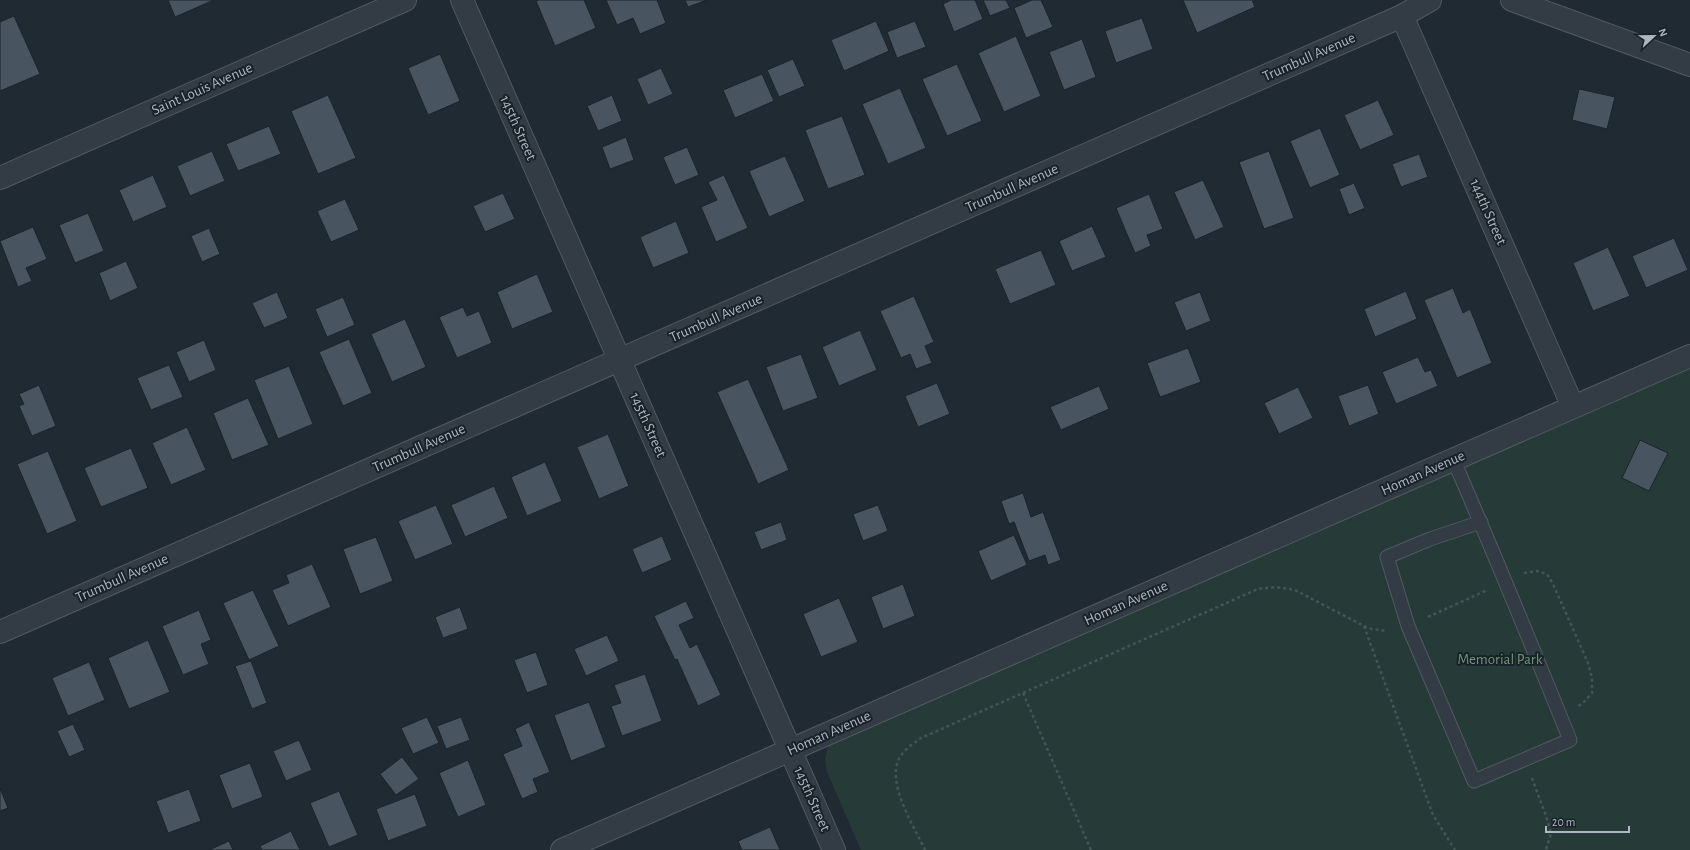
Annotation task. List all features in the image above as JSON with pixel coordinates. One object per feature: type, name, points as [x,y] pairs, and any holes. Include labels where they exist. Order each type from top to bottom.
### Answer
[{"type":"street","name":"Saint Louis Avenue","points":[[0,178],[405,0]]},
{"type":"street","name":"145th Street","points":[[462,0],[834,850]]},
{"type":"street","name":"Trumbull Avenue","points":[[0,632],[1402,16],[1430,0]]},
{"type":"street","points":[[1512,0],[1690,65]]},
{"type":"street","name":"144th Street","points":[[1402,16],[1573,407]]},
{"type":"street","name":"Homan Avenue","points":[[562,850],[1690,356]]},
{"type":"lane","points":[[1453,459],[1481,522],[1506,581],[1570,740],[1474,780],[1408,626],[1387,557],[1430,539],[1481,522]]},
{"type":"path","points":[[925,850],[898,792],[896,776],[897,764],[901,755],[921,738],[1258,589],[1276,587],[1295,590],[1364,626],[1372,629],[1389,631],[1408,626],[1526,573],[1537,571],[1547,574],[1553,584],[1588,663],[1592,678],[1592,693],[1582,704],[1560,714]]},
{"type":"path","points":[[1364,626],[1433,815],[1455,850]]},
{"type":"path","points":[[1023,693],[1091,850]]},
{"type":"path","points":[[1529,758],[1528,764],[1533,783],[1551,833],[1546,850]]},
{"type":"green space","name":"Memorial Park","points":[[1690,367],[1690,850],[861,850],[827,772],[825,759],[828,747],[836,741]]},
{"type":"building","points":[[168,0],[214,0],[175,17]]},
{"type":"building","points":[[584,0],[596,28],[555,46],[536,1]]},
{"type":"building","points":[[606,0],[657,0],[666,23],[640,34],[633,18],[617,25]]},
{"type":"building","points":[[685,0],[707,0],[688,7]]},
{"type":"building","points":[[951,0],[975,0],[983,19],[954,32],[943,4]]},
{"type":"building","points":[[983,0],[1006,0],[1010,8],[990,16]]},
{"type":"building","points":[[1032,0],[1041,0],[1053,27],[1026,38],[1014,8]]},
{"type":"building","points":[[1183,0],[1252,0],[1255,7],[1197,33]]},
{"type":"building","points":[[14,16],[40,74],[0,91],[0,22]]},
{"type":"building","points":[[1142,18],[1153,49],[1116,63],[1105,31]]},
{"type":"building","points":[[876,21],[889,51],[844,71],[831,40]]},
{"type":"building","points":[[915,21],[926,47],[897,58],[887,32]]},
{"type":"building","points":[[1016,36],[1041,96],[1004,112],[978,53]]},
{"type":"building","points":[[1082,39],[1096,77],[1064,90],[1049,52]]},
{"type":"building","points":[[440,54],[460,101],[428,115],[408,68]]},
{"type":"building","points":[[793,59],[805,86],[779,97],[767,70]]},
{"type":"building","points":[[957,64],[982,121],[947,136],[922,79]]},
{"type":"building","points":[[661,68],[673,94],[648,105],[637,79]]},
{"type":"building","points":[[762,74],[774,101],[735,118],[723,90]]},
{"type":"building","points":[[900,88],[926,148],[888,164],[862,104]]},
{"type":"building","points":[[1579,89],[1615,97],[1607,129],[1572,120]]},
{"type":"building","points":[[328,95],[356,158],[318,174],[291,111]]},
{"type":"building","points":[[612,95],[622,121],[598,131],[587,106]]},
{"type":"building","points":[[1378,100],[1394,135],[1360,150],[1344,115]]},
{"type":"building","points":[[842,116],[865,175],[828,189],[805,130]]},
{"type":"building","points":[[269,126],[281,154],[238,171],[226,144]]},
{"type":"building","points":[[1320,128],[1340,175],[1310,188],[1290,141]]},
{"type":"building","points":[[626,137],[634,160],[610,169],[602,147]]},
{"type":"building","points":[[687,147],[699,175],[675,185],[663,157]]},
{"type":"building","points":[[212,151],[225,181],[190,196],[177,166]]},
{"type":"building","points":[[1269,151],[1294,218],[1264,229],[1239,162]]},
{"type":"building","points":[[1419,154],[1428,177],[1401,187],[1392,164]]},
{"type":"building","points":[[785,156],[805,201],[769,217],[749,171]]},
{"type":"building","points":[[153,175],[167,207],[133,222],[119,190]]},
{"type":"building","points":[[724,175],[748,228],[716,242],[701,207],[717,200],[708,182]]},
{"type":"building","points":[[1203,180],[1224,227],[1195,240],[1174,192]]},
{"type":"building","points":[[1354,183],[1365,208],[1349,215],[1339,189]]},
{"type":"building","points":[[503,193],[515,219],[485,232],[473,206]]},
{"type":"building","points":[[1149,194],[1163,229],[1147,235],[1151,246],[1135,253],[1116,208]]},
{"type":"building","points":[[345,199],[359,230],[331,242],[317,211]]},
{"type":"building","points":[[88,213],[104,251],[75,263],[59,225]]},
{"type":"building","points":[[676,221],[689,253],[653,268],[640,237]]},
{"type":"building","points":[[1092,226],[1106,257],[1072,271],[1059,241]]},
{"type":"building","points":[[33,227],[47,259],[26,268],[32,281],[18,287],[0,241]]},
{"type":"building","points":[[209,228],[220,254],[202,262],[191,236]]},
{"type":"building","points":[[1674,238],[1688,270],[1646,288],[1632,256]]},
{"type":"building","points":[[1608,247],[1630,296],[1593,311],[1573,263]]},
{"type":"building","points":[[1041,250],[1056,285],[1010,304],[995,269]]},
{"type":"building","points":[[126,261],[138,288],[110,301],[99,273]]},
{"type":"building","points":[[537,274],[553,312],[512,329],[497,292]]},
{"type":"building","points":[[1453,288],[1463,313],[1470,309],[1492,363],[1457,378],[1424,300]]},
{"type":"building","points":[[1406,291],[1417,319],[1375,337],[1364,309]]},
{"type":"building","points":[[277,292],[288,318],[264,328],[252,303]]},
{"type":"building","points":[[1200,292],[1211,321],[1186,331],[1174,302]]},
{"type":"building","points":[[914,296],[934,342],[925,346],[932,363],[916,369],[910,354],[901,358],[880,311]]},
{"type":"building","points":[[343,297],[355,325],[327,337],[315,309]]},
{"type":"building","points":[[463,307],[467,316],[479,311],[492,343],[457,358],[439,317]]},
{"type":"building","points":[[405,319],[426,367],[392,382],[371,334]]},
{"type":"building","points":[[860,330],[877,370],[839,386],[822,347]]},
{"type":"building","points":[[349,339],[372,393],[343,406],[319,352]]},
{"type":"building","points":[[204,340],[216,370],[189,382],[176,352]]},
{"type":"building","points":[[1188,348],[1201,382],[1160,397],[1147,363]]},
{"type":"building","points":[[801,354],[818,398],[783,411],[766,367]]},
{"type":"building","points":[[1418,357],[1425,372],[1431,370],[1438,386],[1396,404],[1382,372]]},
{"type":"building","points":[[169,365],[183,397],[151,410],[137,378]]},
{"type":"building","points":[[289,366],[313,424],[278,439],[254,380]]},
{"type":"building","points":[[748,379],[789,470],[758,484],[717,392]]},
{"type":"building","points":[[937,383],[950,414],[918,427],[905,396]]},
{"type":"building","points":[[39,385],[56,426],[32,436],[19,406],[24,404],[19,394]]},
{"type":"building","points":[[1368,385],[1379,414],[1349,426],[1338,396]]},
{"type":"building","points":[[1099,386],[1109,409],[1061,430],[1050,407]]},
{"type":"building","points":[[1298,387],[1313,418],[1279,434],[1264,403]]},
{"type":"building","points":[[248,398],[269,445],[232,460],[213,413]]},
{"type":"building","points":[[187,427],[206,470],[171,485],[152,443]]},
{"type":"building","points":[[608,434],[629,486],[599,499],[577,447]]},
{"type":"building","points":[[1640,440],[1668,453],[1649,491],[1622,478]]},
{"type":"building","points":[[131,448],[148,488],[101,507],[84,468]]},
{"type":"building","points":[[48,451],[77,521],[47,534],[17,464]]},
{"type":"building","points":[[545,462],[562,501],[527,516],[511,477]]},
{"type":"building","points":[[494,486],[508,518],[465,537],[451,505]]},
{"type":"building","points":[[1023,493],[1031,517],[1043,512],[1061,560],[1048,565],[1045,555],[1029,561],[1014,522],[1009,524],[1001,501]]},
{"type":"building","points":[[436,505],[453,544],[415,560],[398,521]]},
{"type":"building","points":[[878,505],[888,531],[863,541],[853,514]]},
{"type":"building","points":[[781,522],[787,540],[761,550],[754,532]]},
{"type":"building","points":[[1014,535],[1027,565],[991,581],[978,551]]},
{"type":"building","points":[[662,536],[672,560],[642,573],[632,549]]},
{"type":"building","points":[[376,537],[393,581],[360,594],[343,549]]},
{"type":"building","points":[[312,564],[331,607],[288,626],[272,590],[289,583],[286,575]]},
{"type":"building","points":[[903,584],[915,616],[883,629],[871,597]]},
{"type":"building","points":[[253,590],[279,646],[249,660],[223,603]]},
{"type":"building","points":[[839,598],[858,642],[821,657],[803,614]]},
{"type":"building","points":[[686,601],[694,618],[679,625],[690,648],[697,644],[721,695],[698,706],[677,659],[675,660],[654,616]]},
{"type":"building","points":[[460,607],[468,629],[443,638],[435,617]]},
{"type":"building","points":[[199,610],[211,640],[201,644],[209,664],[183,675],[162,626]]},
{"type":"building","points":[[607,635],[619,661],[586,676],[574,649]]},
{"type":"building","points":[[148,640],[170,692],[129,709],[108,658]]},
{"type":"building","points":[[536,652],[548,685],[527,693],[514,660]]},
{"type":"building","points":[[251,661],[267,703],[252,709],[235,666]]},
{"type":"building","points":[[89,662],[105,700],[68,716],[52,678]]},
{"type":"building","points":[[645,674],[662,721],[622,736],[611,706],[621,703],[614,685]]},
{"type":"building","points":[[589,702],[606,747],[571,761],[554,715]]},
{"type":"building","points":[[427,717],[439,743],[413,754],[401,728]]},
{"type":"building","points":[[461,717],[470,740],[446,749],[437,726]]},
{"type":"building","points":[[529,722],[550,772],[533,779],[538,792],[522,799],[503,754],[522,746],[515,729]]},
{"type":"building","points":[[73,724],[85,750],[69,757],[57,731]]},
{"type":"building","points":[[299,740],[312,770],[286,781],[273,751]]},
{"type":"building","points":[[402,757],[419,779],[396,795],[380,774]]},
{"type":"building","points":[[468,760],[486,805],[458,817],[439,773]]},
{"type":"building","points":[[250,763],[263,797],[232,809],[219,775]]},
{"type":"building","points":[[0,788],[8,808],[0,811]]},
{"type":"building","points":[[189,789],[201,821],[168,833],[156,801]]},
{"type":"building","points":[[339,791],[358,835],[329,847],[310,803]]},
{"type":"building","points":[[415,794],[427,826],[388,841],[376,809]]},
{"type":"building","points":[[770,827],[780,850],[742,850],[738,841]]},
{"type":"building","points":[[291,831],[300,850],[262,850],[260,846]]},
{"type":"building","points":[[229,841],[233,850],[209,850]]}]
